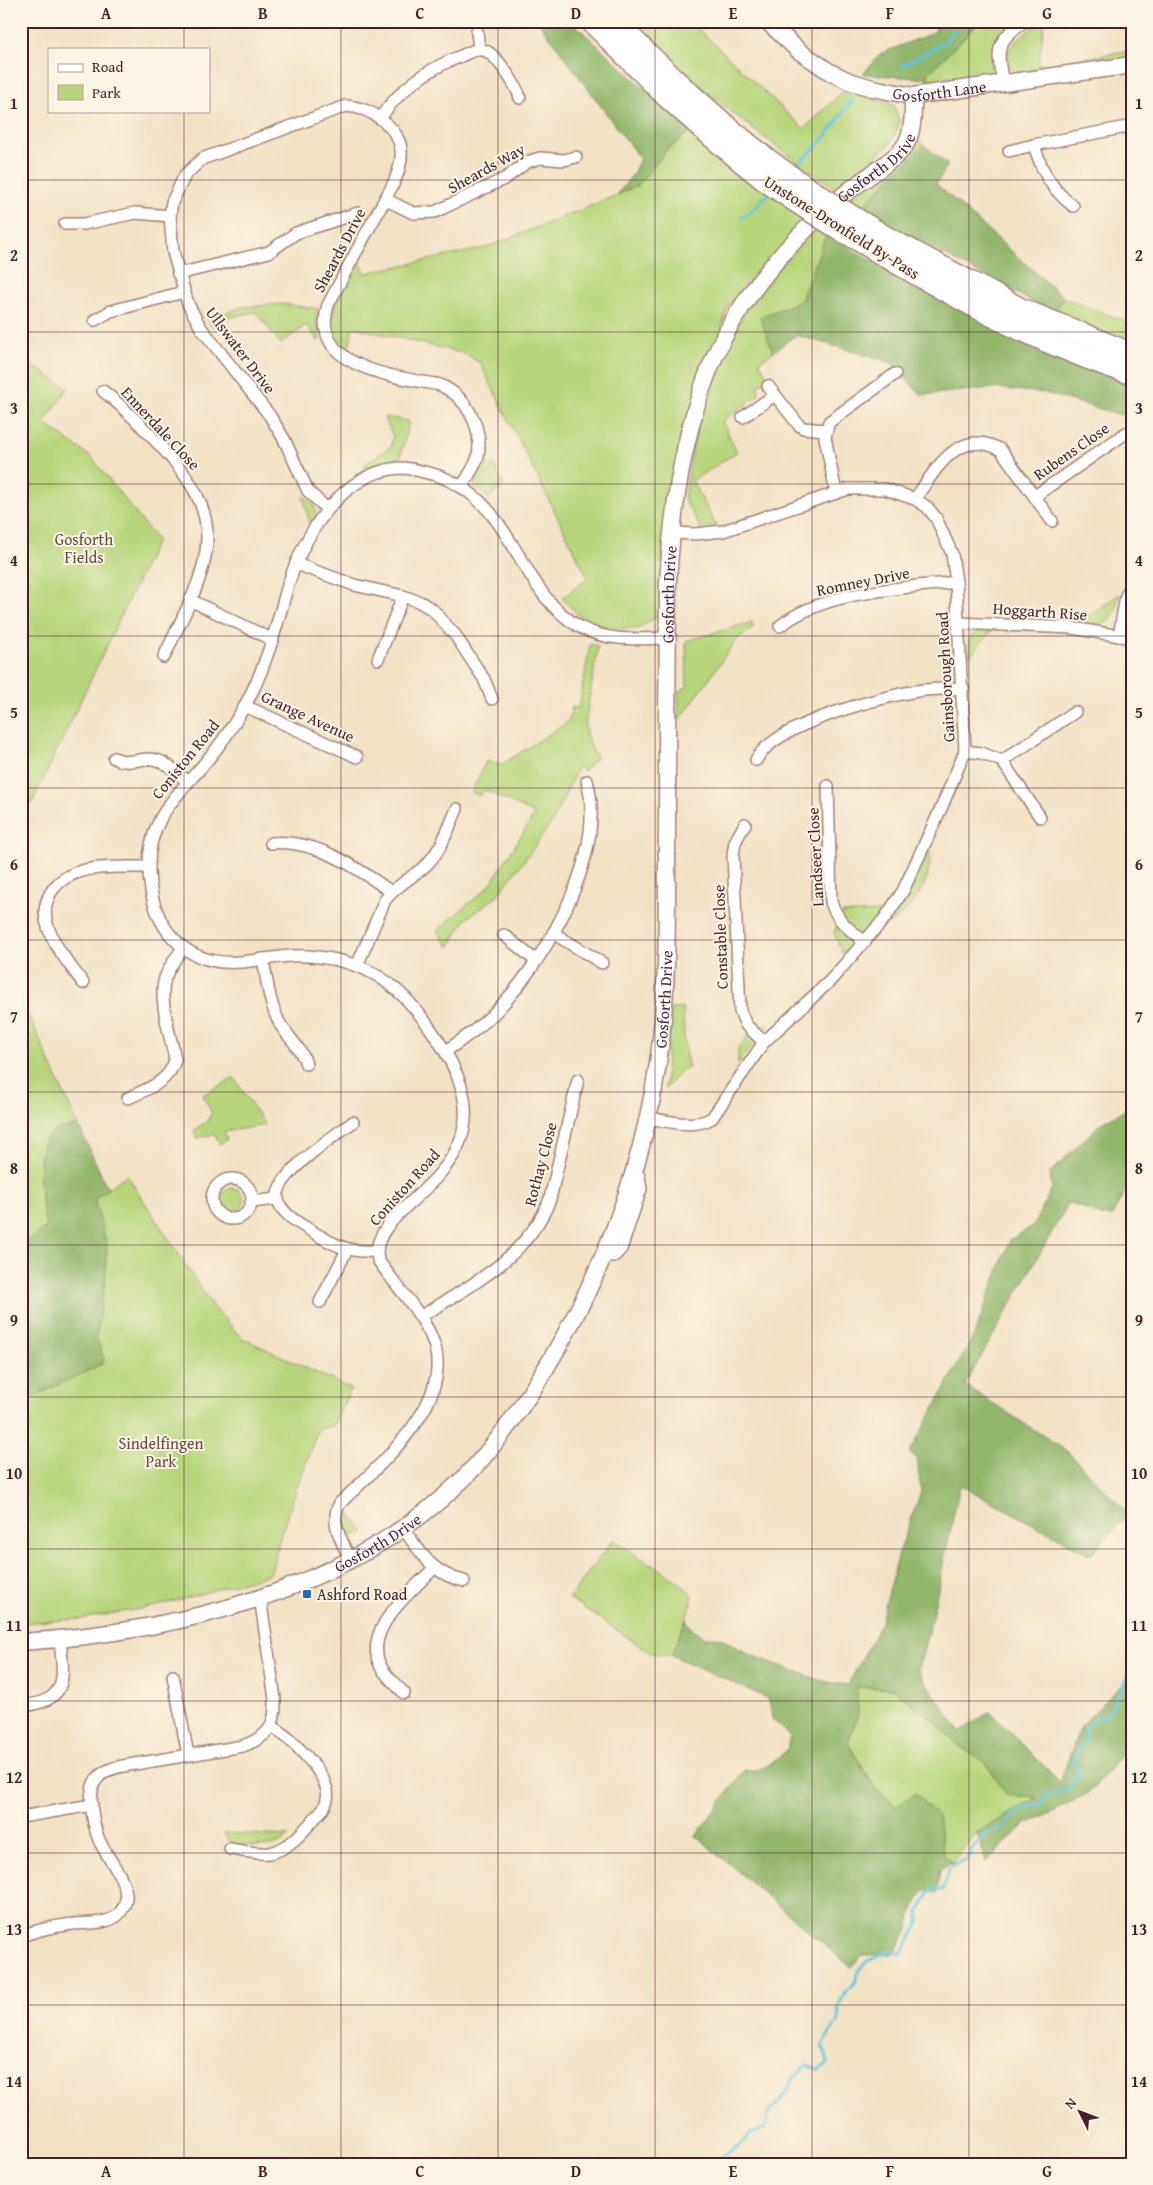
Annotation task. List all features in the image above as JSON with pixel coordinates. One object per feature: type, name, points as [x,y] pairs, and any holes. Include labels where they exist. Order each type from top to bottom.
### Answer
[{"type":"highway","name":"Unstone-Dronfield By-Pass","points":[[591,21],[671,88]]},
{"type":"highway","name":"Unstone-Dronfield By-Pass","points":[[614,21],[708,134],[764,179],[826,221],[880,243],[1021,309],[1132,354]]},
{"type":"highway","name":"Unstone-Dronfield By-Pass","points":[[880,243],[944,291],[1015,326],[1102,364],[1132,374]]},
{"type":"street","name":"Gosforth Lane","points":[[767,21],[799,52],[836,75],[859,85],[913,96],[1132,65]]},
{"type":"street","points":[[1003,84],[999,59],[1000,43],[1012,30],[1025,21]]},
{"type":"street","points":[[477,32],[479,50]]},
{"type":"street","points":[[380,118],[391,102],[418,78],[446,62],[479,50],[488,52],[494,58],[508,75],[520,98]]},
{"type":"street","name":"Gosforth Drive","points":[[21,1642],[60,1640],[161,1625],[210,1613],[260,1597],[350,1560],[403,1528],[465,1477],[510,1421],[554,1354],[604,1255],[633,1174],[648,1118],[658,1062],[665,993],[667,638],[671,533],[684,459],[698,406],[714,360],[740,310],[760,280],[799,236],[844,195],[904,147],[912,125],[913,96]]},
{"type":"street","name":"Sheards Drive","points":[[272,132],[346,106],[362,108],[380,118],[396,137],[402,156],[395,181],[328,305],[324,316],[327,335],[339,353],[357,364],[371,370],[440,385],[449,389],[463,402],[473,419],[479,447],[478,458],[462,487]]},
{"type":"street","points":[[1009,151],[1034,144],[1132,126]]},
{"type":"street","name":"Ullswater Drive","points":[[272,132],[213,153],[193,165],[178,188],[172,202],[170,216],[172,252],[184,292],[201,328],[270,416],[284,439],[308,491],[328,510]]},
{"type":"street","points":[[1034,144],[1044,174],[1056,191],[1073,206]]},
{"type":"street","name":"Sheards Way","points":[[385,199],[413,213],[435,212],[506,178],[526,162],[540,158],[564,160],[576,158]]},
{"type":"street","points":[[178,274],[269,252],[296,233],[358,212]]},
{"type":"street","points":[[65,224],[84,224],[136,213],[170,216]]},
{"type":"street","points":[[95,320],[111,311],[184,292]]},
{"type":"street","points":[[836,493],[827,450],[826,430],[829,422],[836,415],[895,374]]},
{"type":"street","points":[[768,386],[803,428],[826,430]]},
{"type":"street","name":"Ennerdale Close","points":[[103,391],[125,409],[175,462],[190,481],[201,504],[208,532],[207,546],[200,575],[164,657]]},
{"type":"street","points":[[743,417],[775,395]]},
{"type":"street","name":"Rubens Close","points":[[1035,496],[1126,433]]},
{"type":"street","name":"Rubens Close","points":[[915,499],[950,453],[959,447],[979,442],[990,444],[1001,450],[1052,521]]},
{"type":"street","name":"Coniston Road","points":[[350,1560],[337,1531],[336,1511],[340,1502],[409,1432],[423,1412],[434,1388],[437,1359],[436,1348],[420,1317],[378,1260],[376,1251],[377,1241],[404,1208],[441,1174],[451,1161],[462,1136],[465,1106],[462,1089],[456,1069],[428,1025],[398,989],[386,980],[357,966],[307,956],[221,962],[202,958],[183,948],[165,928],[157,914],[150,885],[150,846],[156,826],[165,809],[187,781],[214,752],[245,706],[273,640],[296,564],[328,510],[357,483],[383,471],[397,468],[419,470],[462,487],[482,502],[498,522],[548,598],[572,622],[597,634],[618,639],[667,638]]},
{"type":"street","name":"Gainsborough Road","points":[[648,1118],[695,1124],[706,1122],[712,1118],[764,1042],[830,981],[865,942],[885,918],[903,891],[944,804],[965,751],[963,688],[956,582],[952,554],[936,518],[927,507],[901,493],[872,488],[848,489],[723,531],[695,534],[671,533]]},
{"type":"street","points":[[296,564],[354,584],[403,596],[420,602],[433,610],[445,622],[484,679],[492,699]]},
{"type":"street","name":"Romney Drive","points":[[780,626],[795,614],[834,600],[956,582]]},
{"type":"street","points":[[1119,636],[1126,596],[1132,584]]},
{"type":"street","points":[[378,658],[403,596]]},
{"type":"street","points":[[190,600],[228,620],[273,640]]},
{"type":"street","name":"Hoggarth Rise","points":[[958,623],[1064,627],[1132,638]]},
{"type":"street","points":[[756,760],[765,748],[814,720],[847,709],[915,692],[963,688]]},
{"type":"street","name":"Grange Avenue","points":[[245,706],[356,757]]},
{"type":"street","points":[[1002,761],[1075,712]]},
{"type":"street","points":[[965,751],[981,753],[1002,761],[1040,817]]},
{"type":"street","points":[[114,758],[129,762],[158,760],[187,781]]},
{"type":"street","points":[[446,1051],[501,1007],[518,987],[553,933],[578,881],[587,851],[592,802],[587,781]]},
{"type":"street","name":"Landseer Close","points":[[828,786],[831,902],[840,922],[865,942]]},
{"type":"street","points":[[357,966],[379,909],[391,892],[434,857],[457,809]]},
{"type":"street","name":"Constable Close","points":[[745,824],[735,842],[733,854],[740,1011],[746,1025],[764,1042]]},
{"type":"street","points":[[271,843],[299,844],[319,850],[357,869],[391,892]]},
{"type":"street","points":[[83,983],[55,942],[47,925],[46,906],[54,888],[69,875],[91,869],[149,867]]},
{"type":"street","points":[[553,933],[602,963]]},
{"type":"street","points":[[504,935],[536,961]]},
{"type":"street","points":[[128,1098],[155,1085],[174,1067],[176,1059],[164,1003],[163,989],[167,972],[183,948]]},
{"type":"street","points":[[263,959],[276,1015],[303,1055],[306,1064]]},
{"type":"street","name":"Rothay Close","points":[[420,1317],[481,1279],[517,1251],[534,1231],[550,1199],[578,1080]]},
{"type":"street","points":[[353,1122],[290,1173],[278,1192],[277,1199],[284,1211],[324,1239],[347,1250],[356,1252],[376,1251]]},
{"type":"street","points":[[251,1202],[277,1199]]},
{"type":"street","points":[[320,1302],[347,1250]]},
{"type":"street","points":[[403,1528],[434,1568],[451,1578],[464,1581]]},
{"type":"street","points":[[404,1693],[391,1680],[378,1661],[376,1652],[378,1634],[390,1614],[434,1568]]},
{"type":"street","points":[[21,1936],[65,1925],[105,1921],[120,1913],[125,1903],[126,1894],[116,1869],[98,1838],[92,1805],[92,1790],[95,1781],[111,1768],[243,1746],[256,1741],[272,1726],[276,1712],[275,1699],[260,1597]]},
{"type":"street","points":[[21,1706],[49,1700],[60,1687],[63,1666],[60,1640]]},
{"type":"street","points":[[173,1676],[188,1755]]},
{"type":"street","points":[[230,1849],[263,1853],[272,1852],[293,1840],[323,1809],[326,1802],[328,1794],[324,1780],[297,1746],[272,1726]]},
{"type":"street","points":[[21,1817],[92,1805]]},
{"type":"green space","points":[[538,21],[571,21],[690,131],[664,153],[638,185],[617,195],[633,174],[640,159]]},
{"type":"green space","points":[[630,21],[690,21],[804,129],[843,91],[894,105],[900,124],[890,144],[836,189],[782,151],[703,89]]},
{"type":"green space","points":[[938,21],[980,21],[928,74],[928,79],[863,74],[880,54],[935,32]]},
{"type":"green space","points":[[980,21],[1017,21],[996,71],[988,75],[928,79],[928,74]]},
{"type":"green space","points":[[1045,21],[1038,64],[1051,64],[1132,50],[1132,58],[1023,74],[1011,69],[1006,62],[1006,55],[1011,47],[1018,39]]},
{"type":"green space","points":[[690,131],[811,219],[740,290],[727,308],[662,563],[659,615],[638,629],[615,628],[591,623],[579,616],[562,598],[588,578],[480,363],[466,354],[353,327],[348,352],[335,341],[331,321],[337,299],[358,260],[366,273],[485,248],[638,185],[664,153]]},
{"type":"green space","points":[[917,139],[924,145],[861,207],[849,199]]},
{"type":"green space","points":[[924,145],[948,165],[936,184],[1064,298],[1053,313],[904,233],[861,207]]},
{"type":"green space","points":[[817,228],[826,235],[801,301],[760,317],[773,352],[759,362],[769,378],[758,386],[759,395],[722,421],[737,452],[692,481],[717,527],[701,529],[684,499],[700,418],[711,382],[726,347],[754,299],[776,271]]},
{"type":"green space","points":[[826,235],[961,309],[1132,383],[1132,418],[1045,393],[993,388],[921,395],[890,362],[796,335],[773,352],[760,317],[801,301]]},
{"type":"green space","points":[[1064,298],[1132,324],[1132,344],[1053,313]]},
{"type":"green space","points":[[282,304],[318,309],[317,326],[320,339],[318,341],[306,325],[281,344],[256,312],[232,317],[212,326],[208,319],[243,307]]},
{"type":"green space","name":"Gosforth Fields","points":[[21,359],[68,388],[44,423],[91,457],[157,540],[32,803],[21,798]]},
{"type":"green space","points":[[384,417],[409,421],[400,458],[365,469],[364,465],[391,446],[393,436]]},
{"type":"green space","points":[[485,461],[495,467],[504,486],[488,498],[474,485]]},
{"type":"green space","points":[[303,496],[314,503],[316,517],[310,525]]},
{"type":"green space","points":[[1119,594],[1115,612],[1108,621],[1096,624],[1079,623]]},
{"type":"green space","points":[[752,622],[753,628],[738,638],[679,721],[678,692],[687,687],[686,641]]},
{"type":"green space","points":[[984,630],[992,630],[969,657],[968,647],[970,640],[975,634]]},
{"type":"green space","points":[[590,644],[598,646],[585,725],[587,738],[596,758],[584,771],[578,767],[552,822],[530,853],[496,897],[466,919],[449,947],[437,931],[490,885],[535,814],[485,790],[479,796],[472,792],[486,761],[501,765],[568,722],[572,707],[579,708]]},
{"type":"green space","points":[[929,847],[929,870],[920,892],[905,911],[887,925],[903,902]]},
{"type":"green space","points":[[882,912],[843,955],[834,933],[842,913]]},
{"type":"green space","points":[[21,998],[78,1125],[51,1133],[40,1193],[46,1228],[21,1245]]},
{"type":"green space","points":[[683,1008],[685,1051],[689,1067],[682,1070],[665,1089],[670,1009]]},
{"type":"green space","points":[[752,1021],[769,1026],[738,1063],[738,1048],[747,1037]]},
{"type":"green space","points":[[234,1078],[265,1125],[224,1132],[227,1139],[220,1144],[214,1134],[197,1138],[194,1131],[208,1120],[212,1113],[203,1095]]},
{"type":"green space","points":[[1132,1106],[1132,1177],[1112,1216],[1101,1216],[1069,1202],[965,1385],[1068,1452],[1128,1514],[1091,1555],[960,1485],[932,1617],[918,1671],[960,1732],[990,1712],[1060,1782],[1081,1726],[1132,1674],[1132,1743],[1090,1792],[1026,1824],[986,1862],[977,1833],[1038,1797],[1007,1795],[985,1762],[960,1747],[933,1720],[894,1689],[857,1687],[858,1714],[848,1743],[873,1786],[896,1807],[915,1793],[938,1816],[944,1856],[952,1862],[940,1870],[937,1893],[923,1890],[911,1915],[909,1930],[892,1954],[862,1955],[851,1967],[696,1836],[744,1770],[757,1770],[773,1763],[787,1750],[790,1735],[772,1719],[769,1699],[671,1655],[686,1620],[692,1629],[704,1637],[718,1637],[751,1655],[822,1681],[848,1685],[880,1625],[900,1550],[921,1492],[917,1458],[909,1454],[974,1335],[1010,1240],[1033,1226],[1052,1188],[1050,1173],[1101,1123]]},
{"type":"green space","points":[[78,1125],[108,1189],[94,1199],[107,1245],[105,1283],[96,1337],[104,1359],[102,1364],[35,1396],[21,1399],[21,1245],[46,1228],[40,1178],[40,1164],[45,1140],[54,1131]]},
{"type":"green space","name":"Sindelfingen Park","points":[[127,1175],[211,1304],[242,1338],[351,1389],[333,1426],[318,1429],[282,1530],[271,1572],[268,1575],[157,1606],[81,1619],[21,1623],[21,1246]]},
{"type":"green space","points":[[232,1188],[241,1191],[244,1200],[241,1209],[232,1212],[223,1209],[220,1200],[223,1191]]},
{"type":"green space","points":[[345,1509],[365,1532],[349,1537],[343,1523]]},
{"type":"green space","points":[[613,1540],[679,1582],[693,1595],[686,1620],[671,1655],[651,1653],[569,1598]]},
{"type":"green space","points":[[857,1687],[894,1689],[933,1720],[960,1747],[985,1762],[1007,1795],[1039,1797],[977,1833],[952,1862],[944,1856],[937,1816],[915,1793],[897,1807],[876,1789],[848,1743],[858,1714]]},
{"type":"green space","points":[[224,1833],[289,1836],[276,1845],[253,1846],[229,1842]]},
{"type":"waterway","points":[[902,66],[945,42],[960,21]]},
{"type":"waterway","points":[[792,170],[824,139],[853,99]]},
{"type":"waterway","points":[[741,218],[753,210],[770,192]]},
{"type":"waterway","points":[[717,2164],[724,2155],[743,2143],[750,2133],[766,2128],[768,2112],[788,2091],[795,2076],[807,2065],[819,2070],[827,2063],[822,2047],[838,2022],[839,2005],[845,1992],[855,1983],[858,1972],[867,1961],[890,1951],[901,1954],[919,1923],[918,1913],[931,1890],[943,1890],[949,1870],[954,1864],[967,1860],[971,1856],[972,1849],[986,1834],[998,1831],[1025,1808],[1042,1804],[1045,1795],[1070,1789],[1072,1779],[1077,1779],[1082,1775],[1072,1760],[1085,1741],[1085,1729],[1096,1719],[1108,1714],[1132,1667]]},
{"type":"place","name":"Ashford Road","points":[[307,1594]]}]
